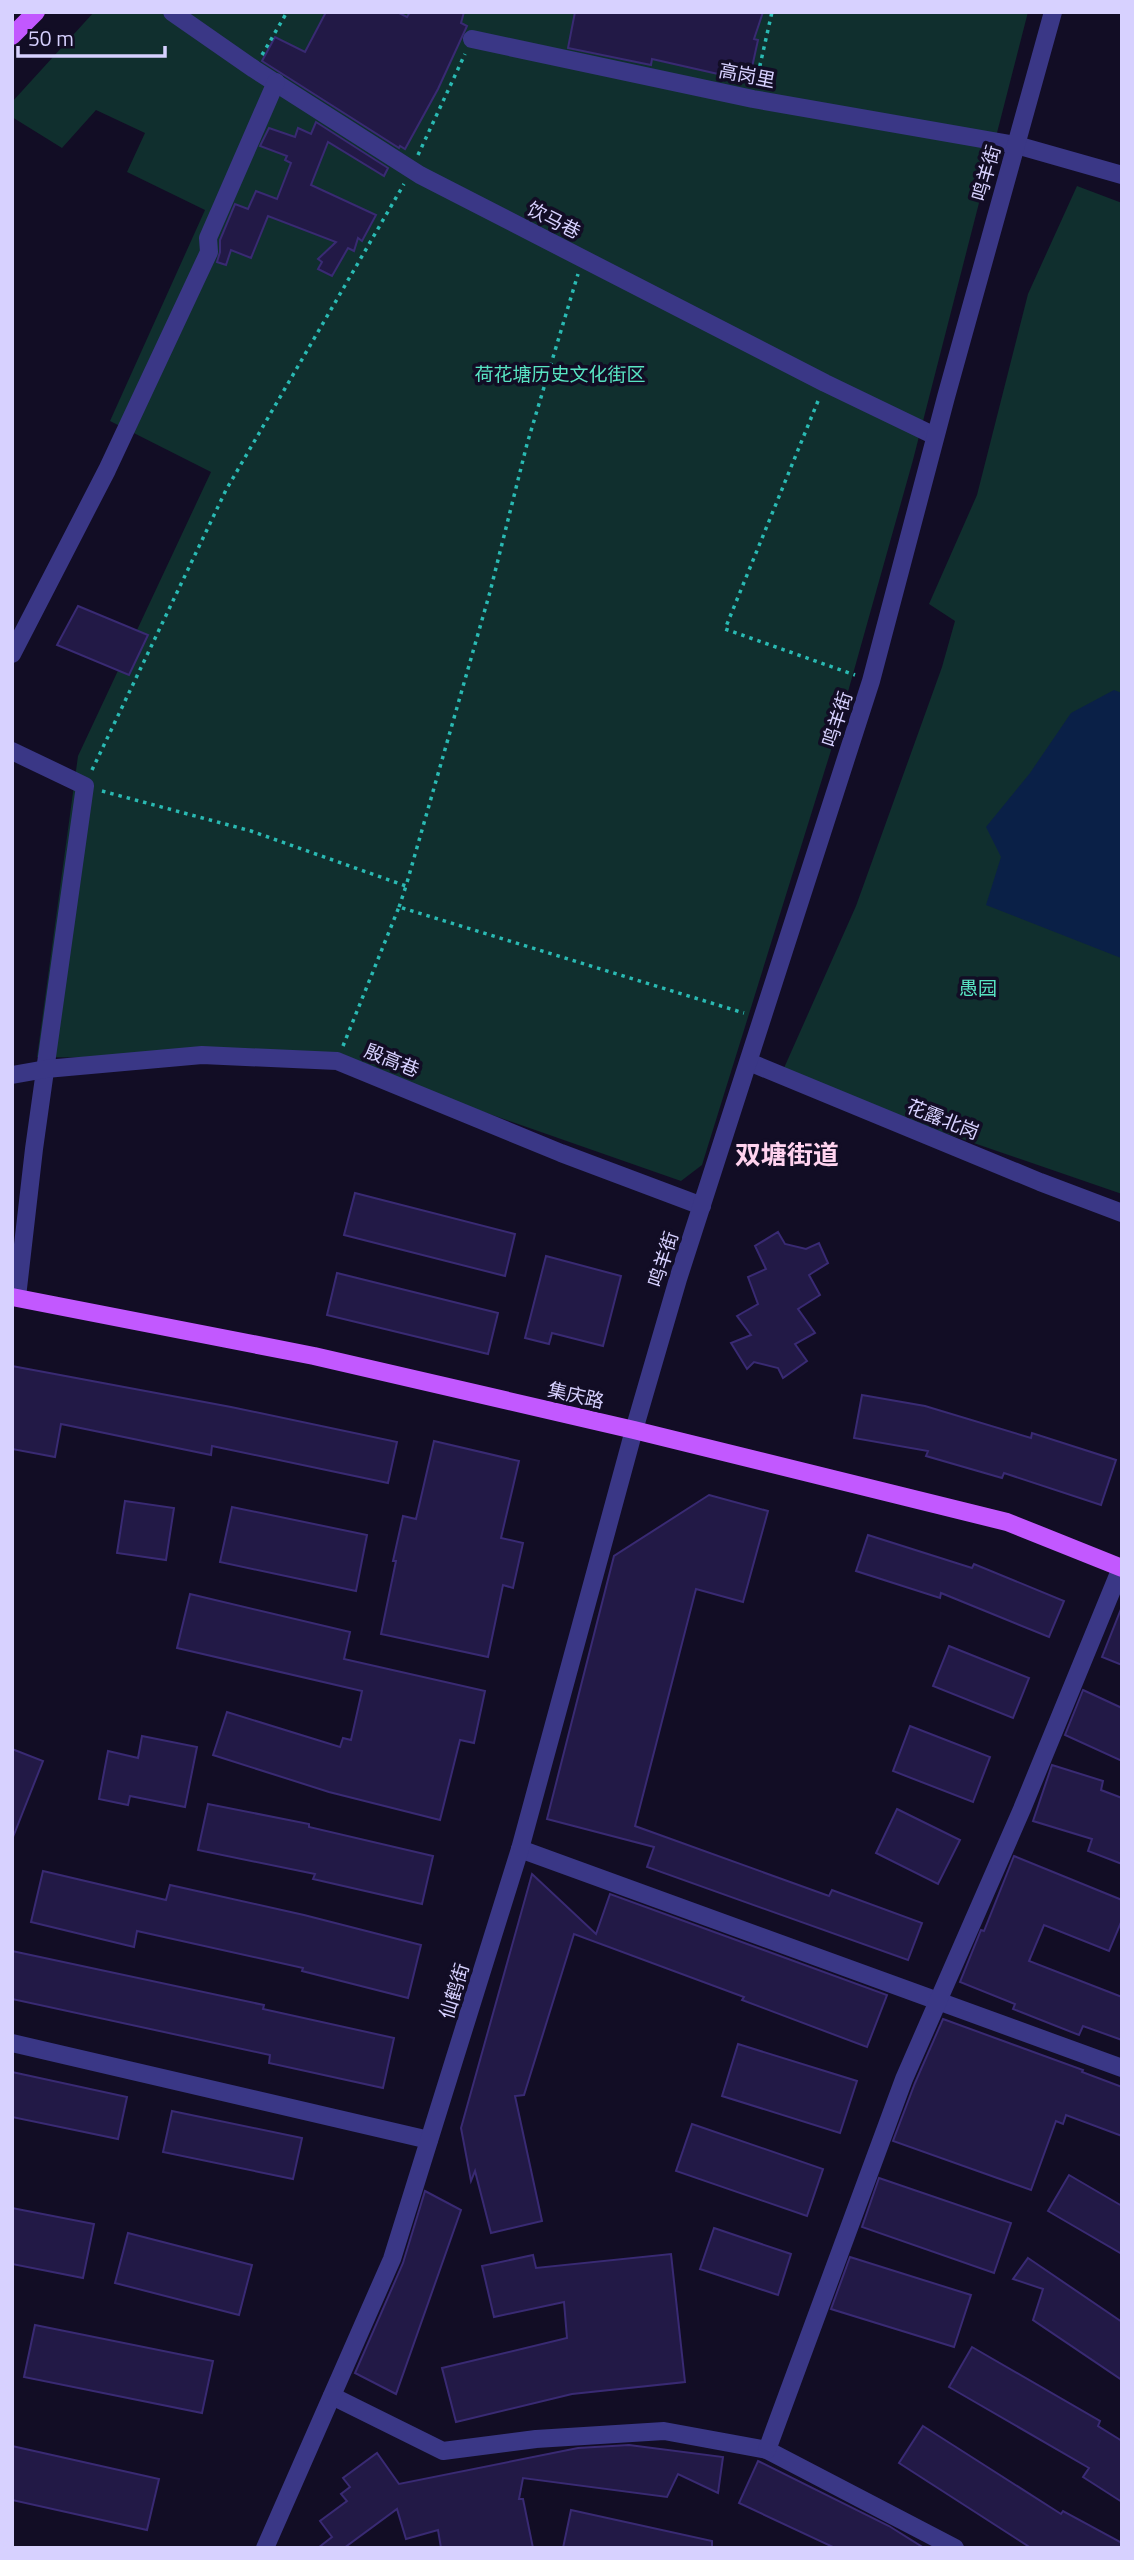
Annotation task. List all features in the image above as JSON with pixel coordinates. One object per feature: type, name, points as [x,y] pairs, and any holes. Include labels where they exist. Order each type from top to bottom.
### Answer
[{"type":"main road","points":[[12,36],[36,12]]},
{"type":"main road","name":"集庆路","points":[[15,1297],[314,1356],[634,1430],[1007,1521],[1121,1568]]},
{"type":"street","name":"饮马巷","points":[[172,12],[254,69],[413,168],[420,175],[825,383],[935,436]]},
{"type":"street","name":"鸣羊街","points":[[634,1430],[678,1279],[871,681],[935,436],[1053,12]]},
{"type":"street","name":"高岗里","points":[[472,39],[753,99],[1016,145],[1122,175]]},
{"type":"street","points":[[12,654],[107,470],[209,252],[208,238],[276,82]]},
{"type":"street","points":[[12,751],[85,786],[15,1297]]},
{"type":"street","name":"殷高巷","points":[[12,1075],[46,1069],[202,1055],[338,1060],[561,1153],[702,1206]]},
{"type":"street","name":"花露北岗","points":[[749,1062],[1122,1213]]},
{"type":"street","name":"仙鹤街","points":[[265,2548],[392,2259],[520,1849],[634,1430]]},
{"type":"street","points":[[767,2450],[904,2079],[1021,1809],[1121,1568]]},
{"type":"street","points":[[520,1849],[1122,2068]]},
{"type":"street","points":[[12,2043],[429,2140]]},
{"type":"street","points":[[332,2396],[443,2451],[536,2439],[664,2431],[767,2450],[955,2548]]},
{"type":"path","points":[[254,69],[286,12]]},
{"type":"path","points":[[753,99],[772,12]]},
{"type":"path","points":[[406,886],[251,831],[85,786],[226,490],[413,168],[472,39]]},
{"type":"path","points":[[338,1060],[406,886],[490,592],[527,444],[583,259]]},
{"type":"path","points":[[825,383],[725,629],[871,681]]},
{"type":"path","points":[[399,907],[763,1019]]},
{"type":"green space","name":"荷花塘历史文化街区","points":[[94,12],[1028,12],[913,460],[837,731],[702,1165],[681,1181],[338,1061],[37,1057],[78,756],[211,472],[110,421],[205,210],[127,172],[145,133],[96,110],[62,148],[12,117],[12,102]]},
{"type":"green space","name":"愚园","points":[[1077,186],[1122,203],[1122,1194],[869,1107],[784,1068],[856,906],[942,667],[955,621],[929,604],[977,495],[1028,294]]},
{"type":"water","points":[[1114,690],[1122,693],[1121,958],[986,905],[1001,857],[986,827],[1030,773],[1071,713]]},
{"type":"building","points":[[326,12],[397,12],[407,17],[410,12],[464,12],[461,23],[467,26],[438,89],[405,149],[400,146],[399,148],[262,61],[275,37],[305,52]]},
{"type":"building","points":[[575,12],[763,12],[754,39],[758,40],[749,81],[652,59],[651,65],[568,48]]},
{"type":"building","points":[[316,122],[388,168],[384,176],[328,142],[311,185],[376,215],[362,241],[358,238],[354,251],[348,248],[332,276],[318,269],[322,262],[318,259],[336,242],[268,216],[251,258],[231,250],[226,265],[217,262],[220,240],[235,204],[248,209],[256,191],[277,199],[291,163],[285,160],[287,156],[260,146],[269,128],[295,137],[298,128],[311,134]]},
{"type":"building","points":[[78,606],[148,635],[129,675],[57,645]]},
{"type":"building","points":[[355,1193],[515,1234],[505,1276],[344,1235]]},
{"type":"building","points":[[778,1232],[785,1244],[806,1249],[819,1243],[828,1263],[809,1275],[820,1295],[798,1309],[815,1333],[795,1344],[807,1361],[783,1378],[778,1368],[754,1362],[747,1369],[731,1343],[751,1335],[737,1316],[758,1304],[748,1277],[766,1269],[755,1246]]},
{"type":"building","points":[[546,1256],[621,1276],[603,1346],[552,1333],[549,1344],[525,1338]]},
{"type":"building","points":[[337,1273],[498,1313],[488,1354],[327,1315]]},
{"type":"building","points":[[12,1366],[231,1407],[397,1442],[388,1483],[212,1446],[211,1455],[61,1424],[55,1457],[12,1449]]},
{"type":"building","points":[[862,1395],[925,1406],[1031,1438],[1032,1433],[1116,1460],[1101,1505],[1004,1473],[1002,1478],[926,1456],[928,1451],[854,1438]]},
{"type":"building","points":[[434,1441],[519,1461],[501,1538],[523,1543],[513,1588],[503,1585],[488,1657],[381,1634],[403,1516],[416,1519]]},
{"type":"building","points":[[709,1495],[768,1511],[743,1602],[696,1589],[635,1826],[829,1896],[832,1890],[922,1923],[908,1960],[647,1867],[654,1847],[547,1819],[614,1556]]},
{"type":"building","points":[[125,1501],[174,1508],[166,1560],[117,1553]]},
{"type":"building","points":[[232,1507],[367,1535],[356,1591],[220,1562]]},
{"type":"building","points":[[868,1535],[972,1568],[974,1564],[1064,1601],[1049,1637],[941,1593],[940,1598],[856,1571]]},
{"type":"building","points":[[190,1594],[350,1632],[344,1659],[485,1691],[474,1743],[460,1740],[440,1820],[329,1792],[213,1755],[227,1712],[340,1747],[343,1738],[351,1740],[362,1691],[177,1648]]},
{"type":"building","points":[[1122,1610],[1122,1665],[1102,1657]]},
{"type":"building","points":[[949,1646],[1029,1678],[1013,1718],[933,1686]]},
{"type":"building","points":[[1083,1690],[1122,1708],[1122,1761],[1065,1735]]},
{"type":"building","points":[[910,1726],[990,1757],[973,1802],[893,1771]]},
{"type":"building","points":[[142,1736],[197,1747],[185,1807],[130,1796],[128,1805],[99,1799],[108,1751],[138,1758]]},
{"type":"building","points":[[12,1749],[43,1761],[13,1837],[12,1836]]},
{"type":"building","points":[[1052,1765],[1103,1781],[1101,1790],[1122,1798],[1122,1864],[1088,1851],[1092,1839],[1033,1821]]},
{"type":"building","points":[[208,1804],[309,1824],[309,1827],[433,1856],[422,1904],[313,1879],[315,1874],[198,1850]]},
{"type":"building","points":[[897,1809],[960,1840],[938,1884],[876,1853]]},
{"type":"building","points":[[1014,1856],[1122,1900],[1122,1920],[1109,1951],[1044,1925],[1029,1961],[1122,1997],[1122,2040],[1083,2026],[1079,2035],[1013,2009],[1015,2004],[960,1982]]},
{"type":"building","points":[[43,1871],[166,1900],[170,1885],[421,1945],[408,1998],[302,1971],[303,1968],[137,1931],[134,1947],[31,1922]]},
{"type":"building","points":[[532,1874],[596,1934],[610,1894],[887,1995],[867,2047],[742,2000],[744,1997],[574,1934],[524,2095],[515,2096],[542,2221],[491,2233],[475,2171],[471,2181],[461,2128]]},
{"type":"building","points":[[12,1951],[264,2005],[263,2009],[394,2038],[383,2088],[269,2063],[270,2055],[12,1999]]},
{"type":"building","points":[[943,2019],[1122,2087],[1122,2136],[1066,2115],[1063,2124],[1056,2121],[1031,2190],[893,2141]]},
{"type":"building","points":[[738,2044],[857,2081],[840,2133],[722,2096]]},
{"type":"building","points":[[12,2072],[127,2097],[118,2139],[12,2117]]},
{"type":"building","points":[[172,2111],[302,2138],[293,2179],[163,2152]]},
{"type":"building","points":[[692,2124],[823,2169],[807,2216],[676,2171]]},
{"type":"building","points":[[1069,2175],[1122,2206],[1122,2254],[1048,2211]]},
{"type":"building","points":[[879,2178],[1011,2223],[994,2273],[862,2227]]},
{"type":"building","points":[[425,2191],[461,2210],[396,2394],[355,2373],[403,2263]]},
{"type":"building","points":[[12,2208],[94,2224],[83,2278],[12,2264]]},
{"type":"building","points":[[714,2228],[791,2254],[778,2295],[700,2269]]},
{"type":"building","points":[[128,2233],[252,2265],[239,2315],[115,2283]]},
{"type":"building","points":[[671,2254],[685,2382],[572,2394],[456,2422],[442,2368],[567,2338],[564,2302],[494,2317],[482,2266],[533,2255],[536,2268]]},
{"type":"building","points":[[850,2257],[971,2295],[954,2347],[831,2309]]},
{"type":"building","points":[[1028,2258],[1122,2322],[1122,2380],[1033,2320],[1043,2289],[1013,2279]]},
{"type":"building","points":[[35,2325],[213,2361],[202,2413],[24,2377]]},
{"type":"building","points":[[972,2347],[1100,2421],[1098,2426],[1122,2441],[1122,2502],[1083,2477],[1089,2468],[949,2387]]},
{"type":"building","points":[[923,2426],[1061,2514],[1063,2511],[1122,2543],[1122,2548],[1031,2548],[899,2463]]},
{"type":"building","points":[[629,2445],[723,2457],[718,2493],[678,2474],[667,2497],[523,2478],[519,2499],[523,2499],[533,2548],[441,2548],[438,2530],[406,2539],[397,2509],[344,2548],[318,2548],[332,2537],[320,2521],[347,2501],[341,2494],[350,2487],[343,2478],[377,2453],[399,2484],[578,2448]]},
{"type":"building","points":[[12,2446],[159,2479],[147,2530],[12,2500]]},
{"type":"building","points":[[758,2461],[889,2526],[924,2548],[835,2548],[739,2503]]},
{"type":"building","points":[[571,2510],[712,2541],[712,2548],[563,2548]]},
{"type":"district","name":"双塘街道","points":[[787,1155]]}]
